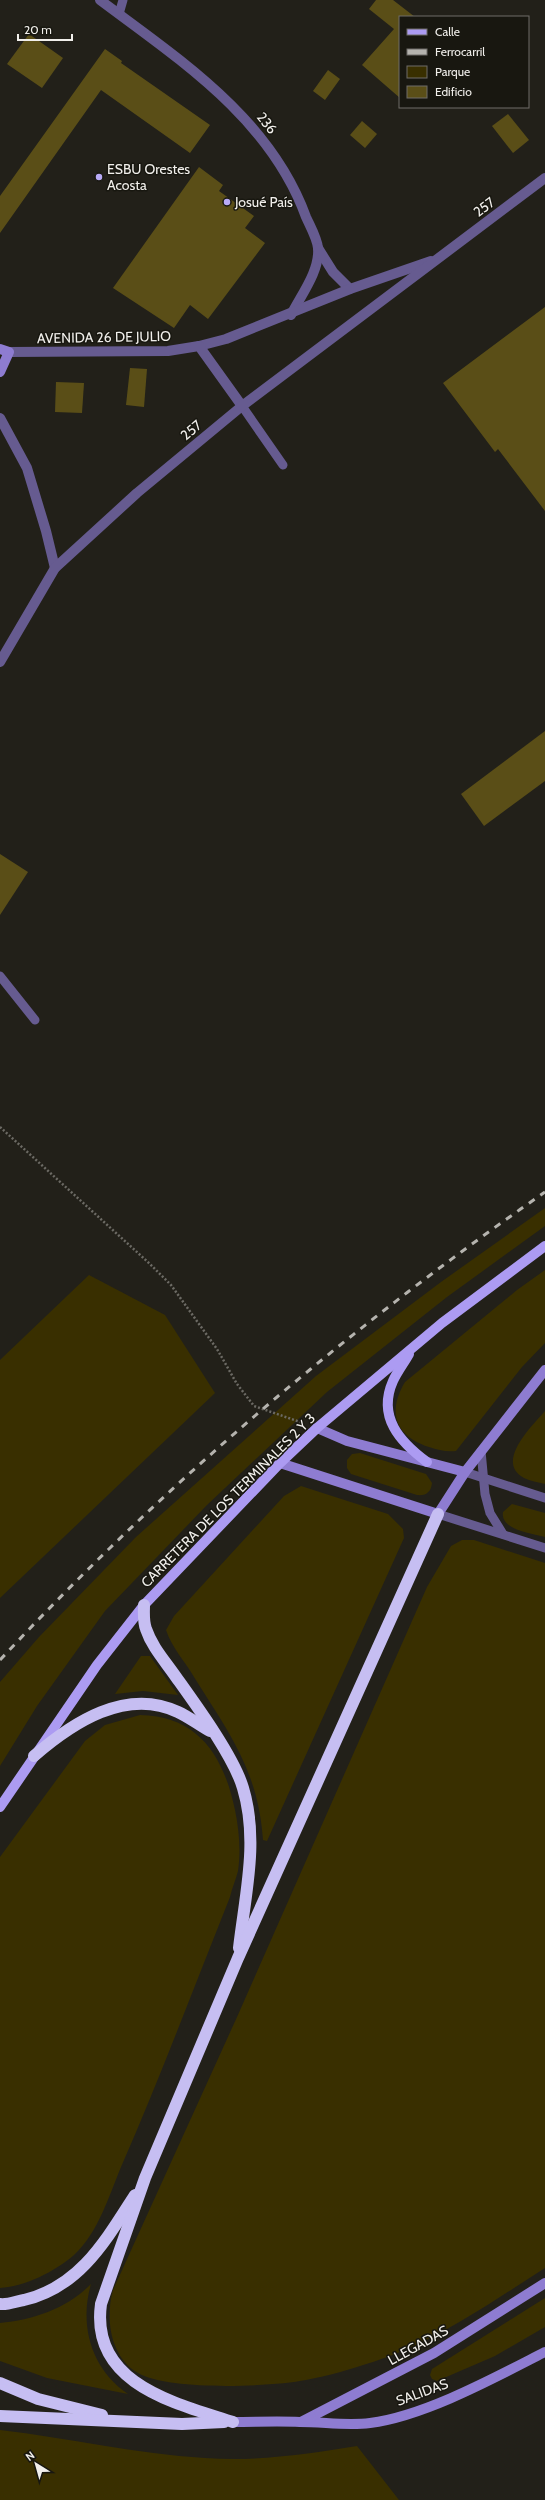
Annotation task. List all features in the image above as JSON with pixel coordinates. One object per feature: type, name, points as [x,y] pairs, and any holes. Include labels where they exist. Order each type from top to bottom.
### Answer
[{"type":"highway","points":[[233,2422],[160,2398],[138,2385],[121,2369],[104,2340],[100,2316],[105,2290],[118,2259],[145,2178],[238,1958],[438,1514]]},
{"type":"highway","points":[[144,1604],[145,1627],[154,1648],[213,1734],[232,1764],[243,1788],[250,1822],[252,1848],[238,1958]]},
{"type":"highway","points":[[34,1756],[59,1734],[77,1724],[108,1709],[126,1705],[144,1704],[165,1707],[178,1712],[213,1734]]},
{"type":"highway","points":[[0,2304],[36,2297],[65,2283],[85,2268],[104,2243],[145,2178]]},
{"type":"highway","points":[[0,2383],[38,2399],[64,2407],[142,2422]]},
{"type":"highway","points":[[0,2416],[142,2422],[233,2422]]},
{"type":"main road","name":"AVENIDA 26 DE JULIO","points":[[0,372],[5,351]]},
{"type":"main road","name":"CARRETERA DE LOS TERMINALES 2 Y 3","points":[[0,1807],[97,1664],[144,1604],[280,1463],[317,1428],[415,1346],[545,1246]]},
{"type":"main road","points":[[415,1346],[392,1382],[388,1404],[389,1418],[403,1442],[426,1462]]},
{"type":"main road","points":[[280,1463],[438,1514],[465,1472],[545,1370]]},
{"type":"main road","points":[[317,1428],[347,1441],[465,1472]]},
{"type":"main road","name":"LLEGADAS","points":[[301,2422],[434,2353],[545,2283]]},
{"type":"main road","name":"SALIDAS","points":[[233,2422],[301,2422],[344,2425],[371,2423],[399,2416],[483,2384],[545,2352]]},
{"type":"street","name":"236","points":[[100,0],[189,67],[237,109],[270,148],[299,198],[318,248],[333,272],[350,289]]},
{"type":"street","name":"257","points":[[0,662],[55,568],[137,493],[242,406],[545,178]]},
{"type":"street","points":[[291,315],[313,275],[318,248]]},
{"type":"street","name":"257","points":[[291,315],[350,289],[440,258]]},
{"type":"street","name":"AVENIDA 26 DE JULIO","points":[[5,351],[168,351],[199,346],[226,339],[291,315]]},
{"type":"street","points":[[199,346],[242,406]]},
{"type":"street","points":[[0,418],[27,468],[46,531],[55,568]]},
{"type":"lane","points":[[119,14],[123,0]]},
{"type":"lane","points":[[242,406],[283,465]]},
{"type":"lane","points":[[0,976],[35,1020]]},
{"type":"lane","points":[[481,1451],[490,1512],[503,1534]]},
{"type":"lane","points":[[465,1472],[545,1498]]},
{"type":"lane","points":[[438,1514],[545,1548]]},
{"type":"path","points":[[0,1127],[171,1285],[217,1349],[237,1384],[254,1406],[317,1428]]},
{"type":"green space","points":[[545,1208],[545,1226],[447,1297],[327,1392],[207,1505],[105,1611],[37,1706],[0,1766],[0,1682],[39,1637],[136,1537],[316,1376],[441,1282]]},
{"type":"green space","points":[[545,1270],[545,1343],[522,1367],[456,1451],[445,1451],[432,1448],[417,1442],[408,1436],[402,1430],[396,1413],[396,1403],[405,1382],[517,1290]]},
{"type":"green space","points":[[89,1275],[165,1315],[215,1393],[0,1598],[0,1360]]},
{"type":"green space","points":[[545,1411],[545,1484],[524,1478],[516,1471],[513,1463],[514,1453],[525,1434]]},
{"type":"green space","points":[[360,1453],[426,1474],[432,1483],[428,1493],[417,1495],[351,1474],[347,1468],[347,1460],[352,1454]]},
{"type":"green space","points":[[301,1486],[388,1514],[403,1529],[404,1538],[267,1841],[263,1840],[260,1815],[255,1793],[240,1753],[219,1716],[175,1648],[166,1630],[174,1616],[284,1496]]},
{"type":"green space","points":[[512,1504],[545,1513],[545,1537],[518,1530],[506,1523],[503,1518],[503,1512]]},
{"type":"green space","points":[[462,1540],[474,1540],[545,1563],[545,2268],[441,2333],[396,2354],[340,2372],[290,2382],[245,2386],[195,2385],[172,2383],[153,2379],[138,2373],[129,2366],[121,2357],[116,2347],[110,2324],[113,2290],[237,2017],[427,1587],[451,1546]]},
{"type":"green space","points":[[141,1656],[150,1656],[178,1695],[143,1691],[115,1694]]},
{"type":"green space","points":[[140,1715],[161,1717],[178,1723],[193,1732],[206,1743],[216,1757],[224,1773],[230,1791],[238,1825],[238,1871],[230,1897],[163,2066],[102,2214],[90,2236],[74,2255],[58,2267],[30,2281],[10,2287],[0,2288],[0,1857],[85,1741],[105,1725]]},
{"type":"green space","points":[[91,2284],[87,2315],[91,2345],[105,2372],[115,2384],[128,2394],[47,2378],[0,2361],[0,2323],[37,2316],[61,2306],[72,2300]]},
{"type":"green space","points":[[545,2298],[545,2327],[495,2356],[437,2381],[432,2379],[430,2375],[432,2369]]},
{"type":"green space","points":[[0,2430],[154,2453],[224,2459],[262,2458],[357,2446],[399,2500],[0,2500]]},
{"type":"building","points":[[376,0],[393,0],[414,16],[399,16],[399,97],[362,65],[394,29],[369,9]]},
{"type":"building","points":[[29,34],[63,58],[42,88],[7,64]]},
{"type":"building","points":[[105,49],[122,61],[121,63],[210,125],[190,153],[101,90],[0,233],[0,196]]},
{"type":"building","points":[[328,70],[340,79],[325,100],[313,91]]},
{"type":"building","points":[[508,114],[529,140],[513,153],[492,126]]},
{"type":"building","points":[[362,121],[377,134],[365,148],[350,135]]},
{"type":"building","points":[[199,167],[223,185],[219,191],[254,216],[245,228],[265,243],[208,319],[190,305],[174,328],[113,288]]},
{"type":"building","points":[[545,307],[545,511],[498,449],[495,452],[443,383]]},
{"type":"building","points":[[130,368],[147,369],[144,407],[126,405]]},
{"type":"building","points":[[56,382],[84,383],[82,413],[55,412]]},
{"type":"building","points":[[545,731],[545,781],[484,826],[461,794]]},
{"type":"building","points":[[0,854],[28,872],[0,915]]},
{"type":"railway","points":[[0,1660],[62,1595],[127,1532],[260,1411],[400,1298],[545,1192]]},
{"type":"place","name":"ESBU Orestes Acosta","points":[[99,177]]},
{"type":"place","name":"Josué País","points":[[227,202]]}]
